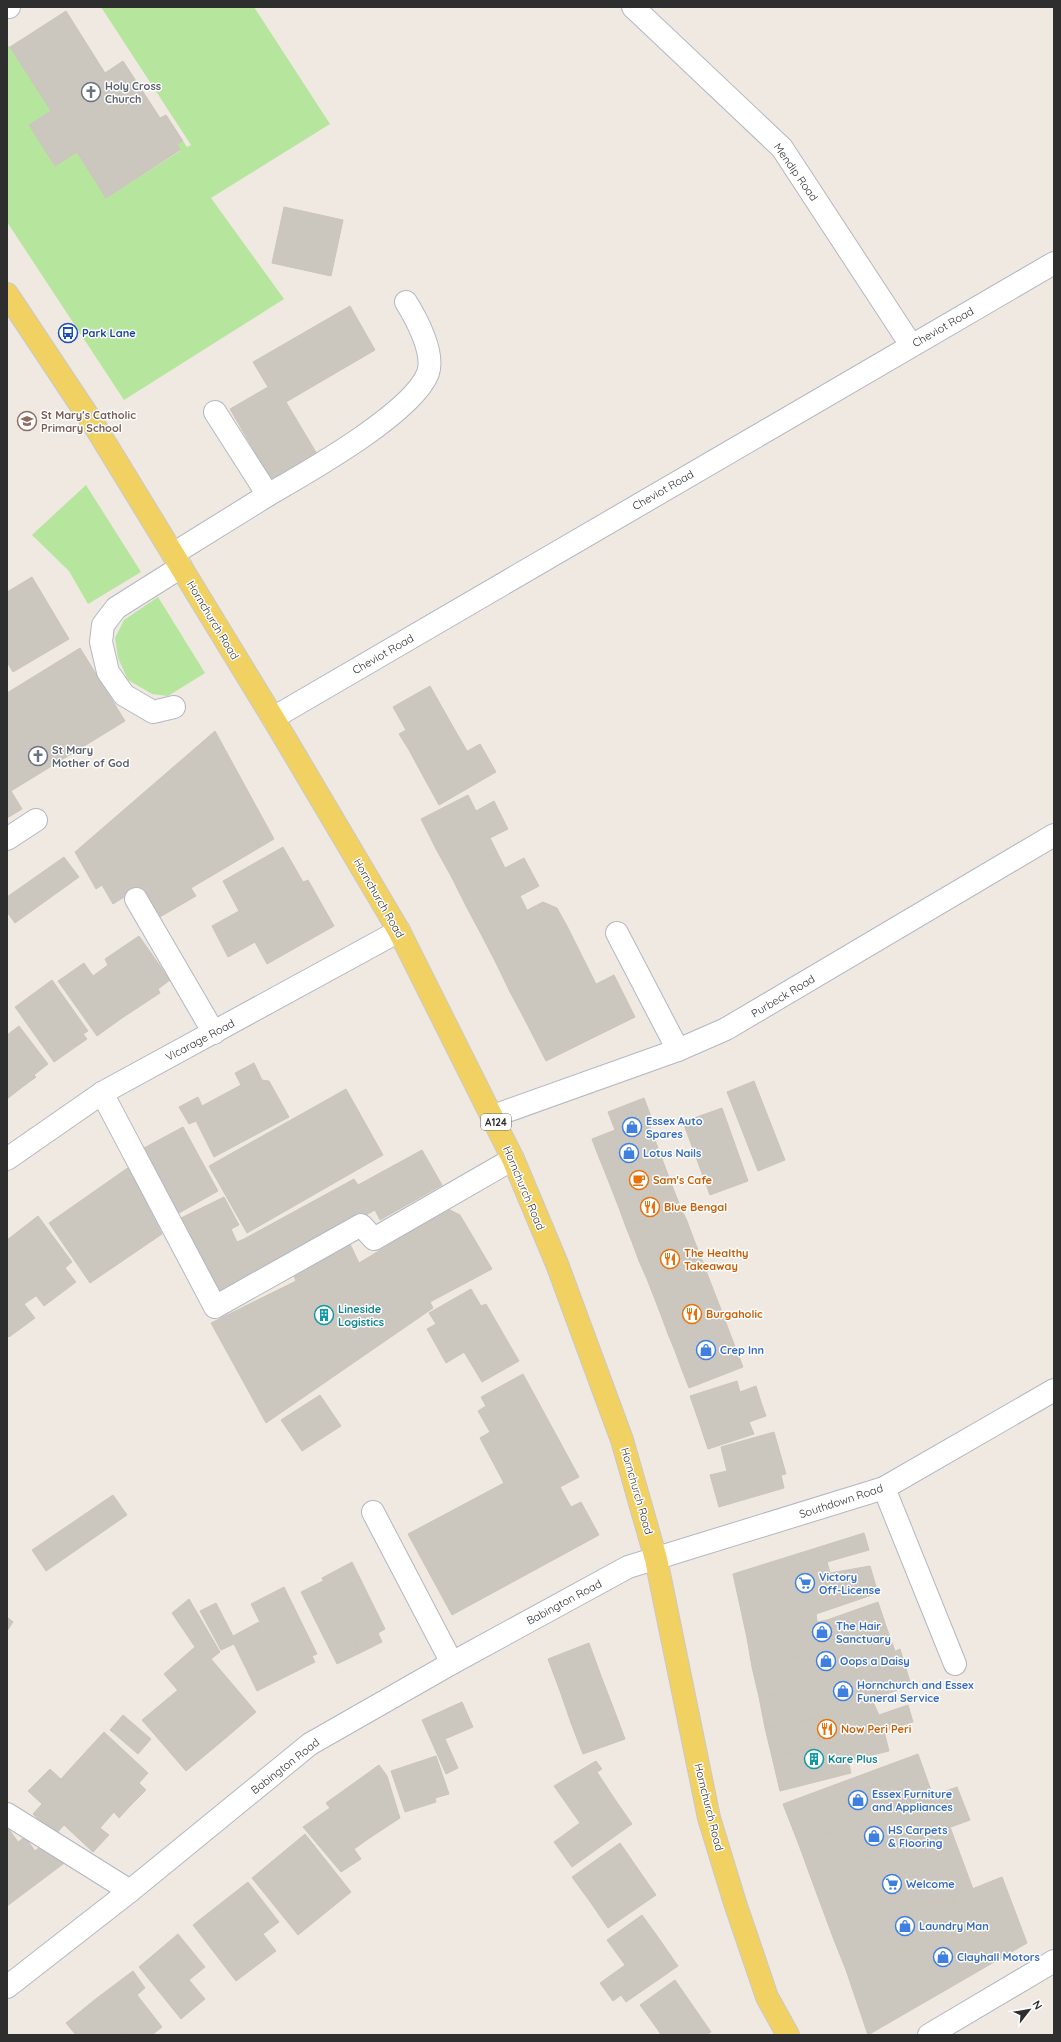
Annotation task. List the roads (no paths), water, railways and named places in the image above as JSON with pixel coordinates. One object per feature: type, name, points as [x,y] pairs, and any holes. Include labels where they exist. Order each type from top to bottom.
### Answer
[{"type":"main road","name":"Hornchurch Road","points":[[7,294],[96,428],[273,718],[399,931],[493,1116],[513,1159],[556,1264],[622,1440],[656,1559],[709,1818],[735,1903],[767,1997],[788,2035]]},
{"type":"street","name":"Mendip Road","points":[[633,7],[782,148],[911,345]]},
{"type":"street","name":"Cheviot Road","points":[[273,718],[1054,263]]},
{"type":"street","points":[[174,707],[153,712],[124,695],[108,672],[101,642],[103,625],[116,608],[177,561],[268,495],[332,457],[400,407],[420,385],[428,372],[426,342],[416,318],[406,302]]},
{"type":"street","points":[[215,412],[268,495]]},
{"type":"street","points":[[7,839],[36,820]]},
{"type":"street","name":"Purbeck Road","points":[[493,1116],[678,1050],[726,1029],[1054,835]]},
{"type":"street","points":[[136,899],[214,1033]]},
{"type":"street","name":"Vicarage Road","points":[[7,1159],[102,1093],[399,931]]},
{"type":"street","points":[[617,933],[678,1050]]},
{"type":"street","points":[[102,1093],[215,1307],[361,1225],[374,1239],[513,1159]]},
{"type":"street","name":"Southdown Road","points":[[656,1559],[884,1488],[1054,1390]]},
{"type":"street","points":[[884,1488],[955,1664]]},
{"type":"street","points":[[373,1512],[452,1664]]},
{"type":"street","name":"Babington Road","points":[[7,1987],[130,1891],[310,1744],[628,1567],[656,1559]]},
{"type":"street","points":[[7,1814],[130,1891]]},
{"type":"street","points":[[929,2035],[1054,1962]]},
{"type":"place","name":"Holy Cross Church","points":[[91,92]]},
{"type":"place","name":"Park Lane","points":[[68,333]]},
{"type":"place","name":"St Mary's Catholic Primary School","points":[[27,421]]},
{"type":"place","name":"St Mary Mother of God","points":[[38,756]]},
{"type":"place","name":"Essex Auto Spares","points":[[632,1127]]},
{"type":"place","name":"Lotus Nails","points":[[629,1153]]},
{"type":"place","name":"Sam's Cafe","points":[[639,1180]]},
{"type":"place","name":"Blue Bengal","points":[[650,1207]]},
{"type":"place","name":"The Healthy Takeaway","points":[[670,1259]]},
{"type":"place","name":"Burgaholic","points":[[692,1314]]},
{"type":"place","name":"Lineside Logistics","points":[[324,1315]]},
{"type":"place","name":"Crep Inn","points":[[706,1350]]},
{"type":"place","name":"Victory Off-License","points":[[805,1583]]},
{"type":"place","name":"The Hair Sanctuary","points":[[822,1632]]},
{"type":"place","name":"Oops a Daisy","points":[[826,1661]]},
{"type":"place","name":"Hornchurch and Essex Funeral Service","points":[[843,1691]]},
{"type":"place","name":"Now Peri Peri","points":[[827,1729]]},
{"type":"place","name":"Kare Plus","points":[[814,1759]]},
{"type":"place","name":"Essex Furniture and Appliances","points":[[858,1800]]},
{"type":"place","name":"HS Carpets & Flooring","points":[[874,1836]]},
{"type":"place","name":"Welcome","points":[[892,1884]]},
{"type":"place","name":"Laundry Man","points":[[905,1926]]},
{"type":"place","name":"Clayhall Motors","points":[[943,1957]]}]
